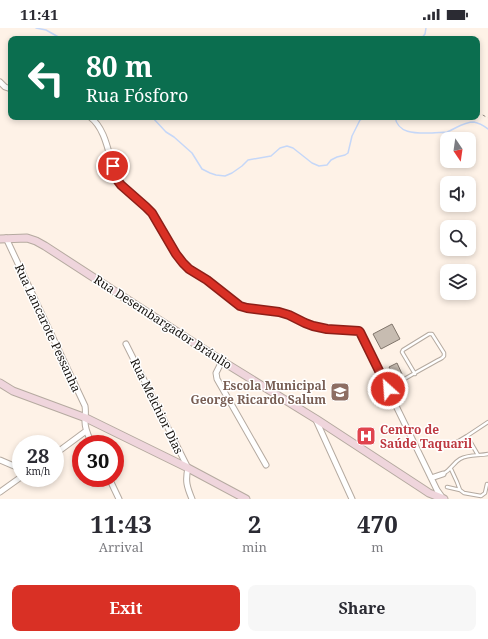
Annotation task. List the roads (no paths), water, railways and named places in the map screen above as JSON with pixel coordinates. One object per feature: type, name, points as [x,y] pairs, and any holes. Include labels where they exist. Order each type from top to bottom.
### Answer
[{"type":"street","points":[[0,82],[8,88]]},
{"type":"street","points":[[93,120],[102,134],[118,181],[152,213],[176,254],[189,269],[207,280],[243,307],[279,312],[313,326],[327,329],[360,332],[437,490],[444,499]]},
{"type":"street","name":"Rua Desembargador Bráulio","points":[[3,239],[27,238],[45,246],[429,493],[444,499]]},
{"type":"street","name":"Rua Lancarote Pessanha","points":[[3,239],[85,406],[86,431]]},
{"type":"street","name":"Rua Melchior Dias","points":[[126,344],[188,468]]},
{"type":"street","points":[[222,361],[216,373],[217,379],[266,465]]},
{"type":"street","points":[[0,383],[1,390],[13,391]]},
{"type":"street","points":[[0,383],[13,391],[86,418],[188,468],[246,499]]},
{"type":"street","points":[[316,419],[352,499]]},
{"type":"street","points":[[64,447],[86,431],[88,435]]},
{"type":"street","points":[[0,460],[12,465]]},
{"type":"street","points":[[188,468],[186,478],[187,488],[192,499]]},
{"type":"street","points":[[431,478],[443,474]]},
{"type":"street","points":[[0,492],[12,483]]},
{"type":"street","points":[[113,487],[119,499]]},
{"type":"lane","points":[[388,389],[415,374],[444,356],[444,353],[432,334],[429,334],[402,352],[415,374]]},
{"type":"lane","points":[[457,442],[488,422]]},
{"type":"lane","points":[[467,436],[478,455]]},
{"type":"lane","points":[[443,474],[451,469],[458,460],[462,458],[488,454]]},
{"type":"lane","points":[[451,469],[458,482],[460,490]]},
{"type":"lane","points":[[447,487],[460,490],[464,493],[481,496],[485,493],[487,484]]},
{"type":"waterway","points":[[36,28],[46,30],[57,36]]},
{"type":"waterway","points":[[423,36],[426,28]]},
{"type":"waterway","points":[[155,120],[166,132],[192,153],[202,169],[216,175],[225,176],[232,173],[248,160],[271,156],[280,148],[287,146],[293,148],[312,163],[319,166],[327,165],[331,160],[348,153],[352,136],[360,120]]},
{"type":"waterway","points":[[396,120],[400,127],[404,130],[415,133],[447,132],[470,122],[474,122],[488,129]]},
{"type":"place","name":"Escola Municipal George Ricardo Salum","points":[[340,392]]},
{"type":"place","name":"Centro de Saúde Taquaril","points":[[366,436]]}]
